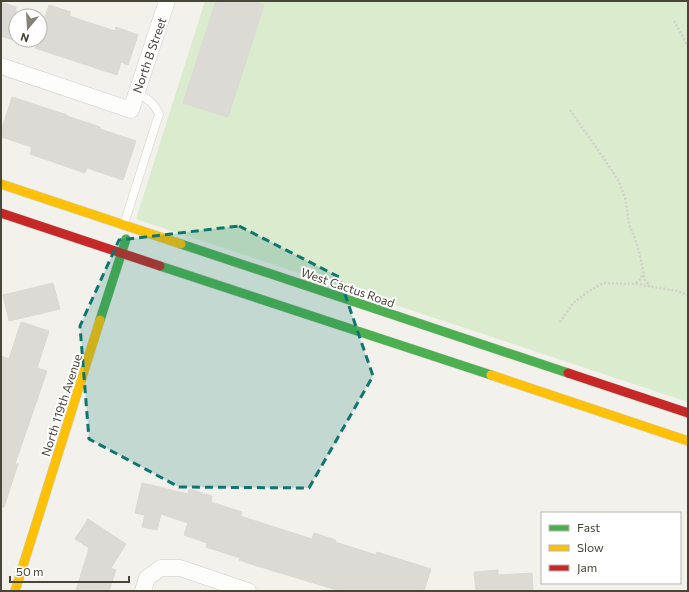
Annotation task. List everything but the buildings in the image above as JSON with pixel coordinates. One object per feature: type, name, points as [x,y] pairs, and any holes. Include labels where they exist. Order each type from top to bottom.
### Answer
[{"type":"street","name":"North B Street","points":[[1,66],[131,110],[167,1]]},
{"type":"street","name":"West Cactus Road","points":[[1,184],[688,413]]},
{"type":"street","points":[[1,213],[688,441]]},
{"type":"street","name":"North 119th Avenue","points":[[14,591],[122,253],[127,226]]},
{"type":"street","points":[[143,591],[147,578],[161,568],[180,568],[248,591]]},
{"type":"lane","points":[[127,226],[159,114],[151,101],[136,92]]},
{"type":"path","points":[[674,20],[688,46]]},
{"type":"path","points":[[570,110],[618,180],[625,197],[629,224],[638,246],[645,280],[650,286]]},
{"type":"path","points":[[636,284],[641,279],[643,273]]},
{"type":"path","points":[[560,322],[573,303],[603,283],[636,284],[677,291],[688,295]]},
{"type":"highlighted area","points":[[239,226],[339,277],[373,376],[309,488],[179,487],[89,439],[80,326],[119,240]]},
{"type":"green space","points":[[205,1],[688,1],[688,402],[136,219]]},
{"type":"traffic: fast","points":[[100,320],[126,239]]},
{"type":"traffic: fast","points":[[181,244],[568,373]]},
{"type":"traffic: fast","points":[[160,266],[491,375]]},
{"type":"traffic: slow","points":[[1,184],[181,244]]},
{"type":"traffic: slow","points":[[15,591],[100,320]]},
{"type":"traffic: slow","points":[[491,375],[688,441]]},
{"type":"traffic: jam","points":[[1,213],[160,266]]},
{"type":"traffic: jam","points":[[568,373],[688,413]]}]
